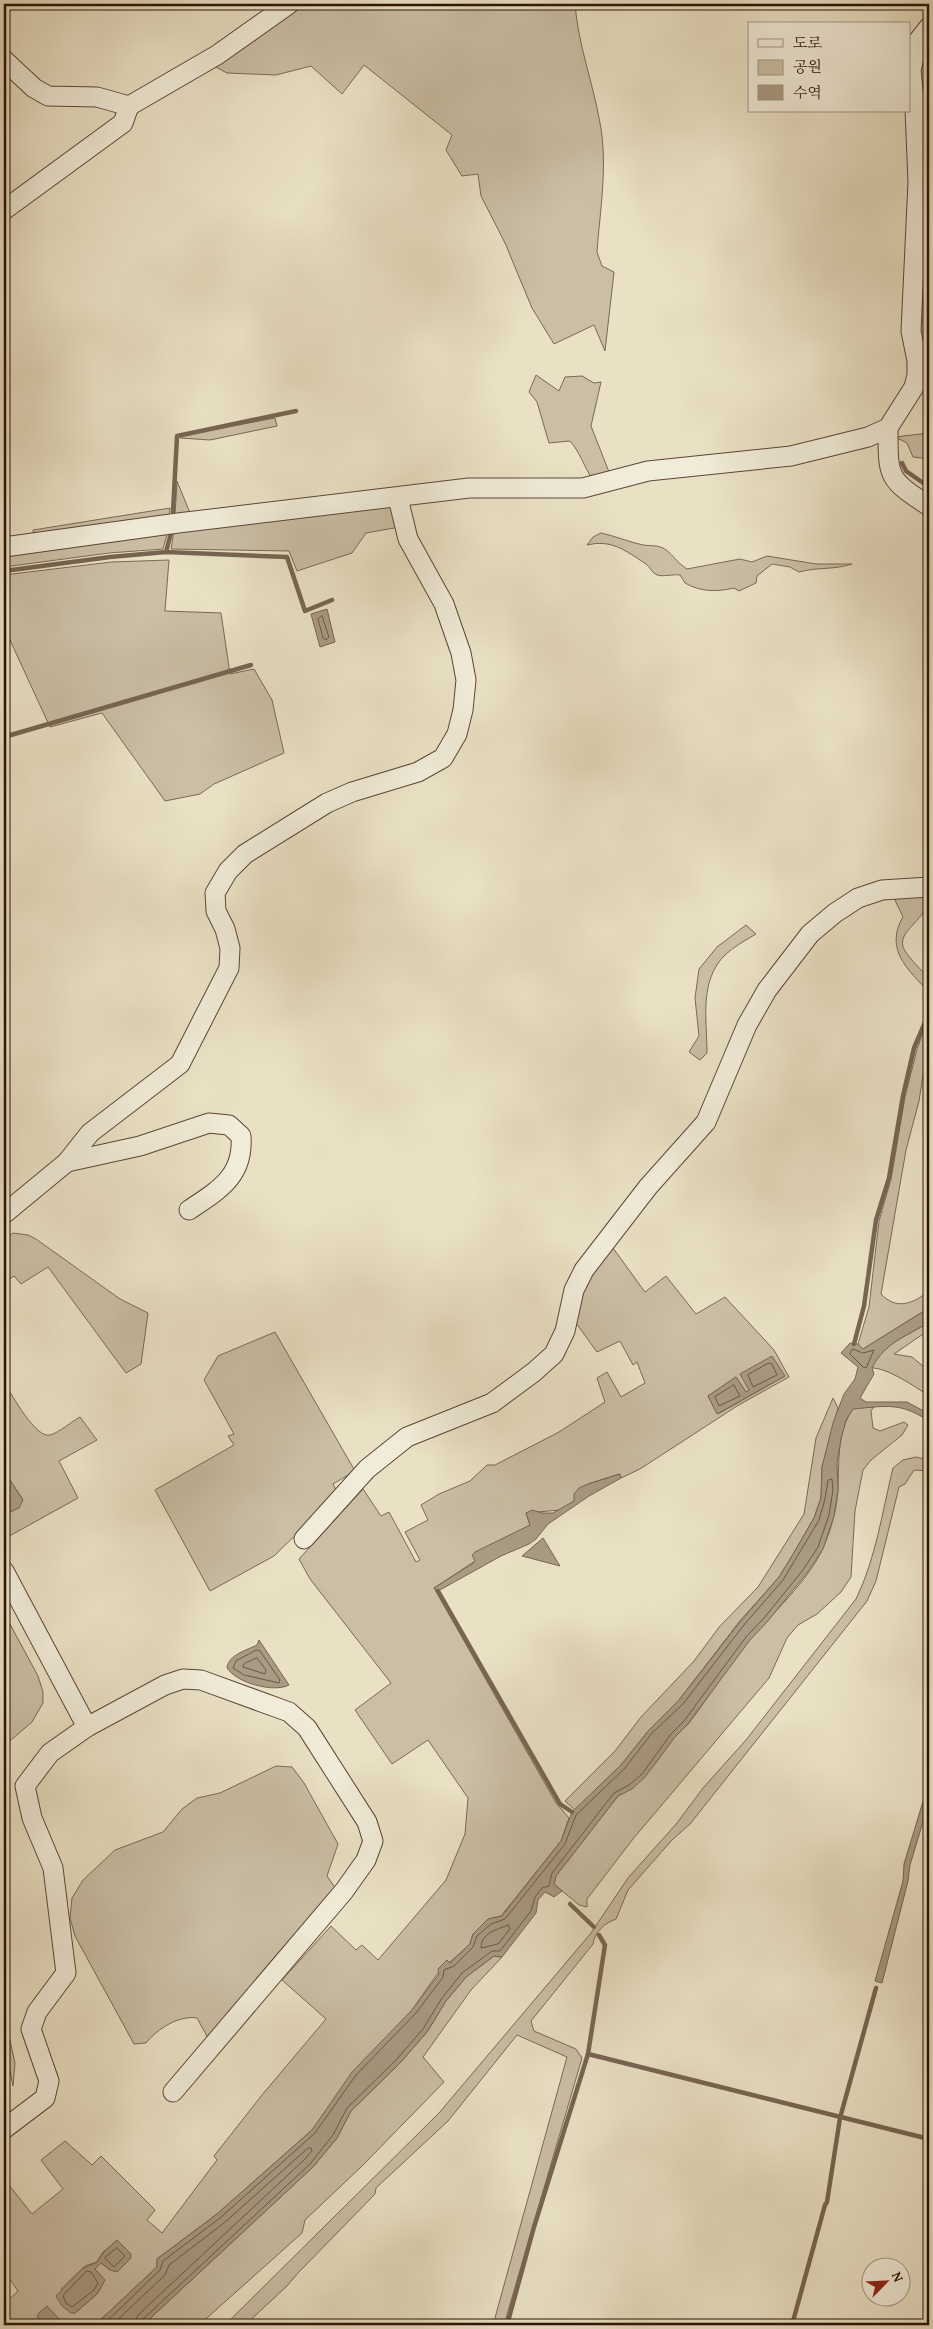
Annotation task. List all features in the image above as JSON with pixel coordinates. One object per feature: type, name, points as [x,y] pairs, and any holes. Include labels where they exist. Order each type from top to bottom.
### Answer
[{"type":"street","points":[[4,210],[123,123],[129,106],[217,55],[290,4]]},
{"type":"street","points":[[4,548],[178,523],[470,488],[583,488],[648,470],[791,456],[868,437],[888,428],[914,387],[918,375],[911,331],[918,182],[915,109],[911,70],[918,41],[929,27]]},
{"type":"street","points":[[4,60],[34,88],[48,96],[97,97],[129,106]]},
{"type":"street","points":[[888,428],[890,474],[905,490],[929,506]]},
{"type":"street","points":[[4,1214],[67,1162],[90,1134],[180,1064],[229,968],[230,948],[225,930],[216,911],[215,893],[228,871],[245,854],[327,803],[352,792],[418,772],[443,758],[457,734],[463,710],[466,680],[461,653],[444,604],[408,539],[398,498]]},
{"type":"street","points":[[304,1539],[366,1468],[406,1437],[492,1403],[534,1372],[554,1354],[566,1331],[574,1290],[584,1270],[648,1187],[706,1122],[747,1026],[767,990],[810,934],[834,913],[858,898],[882,890],[929,887]]},
{"type":"street","points":[[67,1162],[140,1146],[209,1123],[229,1125],[241,1136],[242,1154],[233,1174],[218,1191],[189,1210]]},
{"type":"street","points":[[4,1571],[87,1727]]},
{"type":"street","points":[[4,2129],[45,2098],[49,2081],[30,2029],[37,2012],[66,1973],[53,1868],[32,1818],[25,1786],[50,1752],[87,1727],[165,1685],[183,1679],[201,1680],[289,1712],[307,1728],[367,1822],[373,1841],[366,1860],[344,1891],[173,2092]]},
{"type":"green space","points":[[296,4],[575,4],[579,34],[597,108],[602,139],[603,188],[597,252],[602,266],[614,272],[605,351],[594,325],[554,344],[532,308],[505,243],[481,196],[478,174],[462,176],[446,150],[452,135],[364,65],[342,94],[311,66],[276,75],[227,73],[212,65]]},
{"type":"green space","points":[[929,220],[929,346],[923,347],[918,337]]},
{"type":"green space","points":[[536,375],[559,391],[565,377],[582,376],[594,383],[601,382],[591,426],[611,477],[593,480],[570,441],[549,443],[537,402],[529,392]]},
{"type":"green space","points":[[275,418],[277,426],[210,440],[180,438],[184,435]]},
{"type":"green space","points":[[929,433],[929,459],[913,457],[907,443],[895,437]]},
{"type":"green space","points":[[177,481],[190,513],[175,516]]},
{"type":"green space","points":[[393,504],[400,527],[366,533],[352,553],[297,571],[289,551],[171,549],[174,531]]},
{"type":"green space","points":[[170,508],[169,519],[34,539],[33,530]]},
{"type":"green space","points":[[168,531],[163,549],[109,553],[4,567],[4,554]]},
{"type":"green space","points":[[601,533],[638,544],[663,548],[687,569],[740,559],[752,562],[767,556],[816,564],[852,564],[799,572],[790,567],[772,564],[757,576],[756,583],[739,591],[734,588],[709,590],[685,583],[680,575],[657,575],[646,564],[618,547],[604,544],[587,545],[593,537]]},
{"type":"green space","points":[[169,560],[165,611],[221,613],[230,674],[254,669],[272,700],[284,753],[214,784],[200,794],[165,801],[102,713],[50,727],[4,627],[4,575],[111,562]]},
{"type":"green space","points":[[927,893],[924,911],[904,937],[902,944],[907,954],[929,978],[929,992],[913,976],[897,949],[896,939],[903,917],[893,896]]},
{"type":"green space","points":[[746,925],[756,934],[724,956],[716,966],[711,977],[706,1002],[707,1053],[700,1060],[689,1052],[699,1036],[695,998],[699,969],[717,947]]},
{"type":"green space","points":[[929,1017],[929,1037],[919,1101],[906,1150],[881,1294],[899,1304],[911,1302],[929,1291],[929,1308],[863,1349],[858,1344],[869,1307],[879,1221],[891,1179],[905,1097],[917,1049]]},
{"type":"green space","points":[[13,1233],[28,1235],[36,1239],[120,1299],[148,1313],[141,1364],[126,1373],[48,1267],[21,1284],[14,1276],[4,1283],[4,1240]]},
{"type":"green space","points":[[613,1248],[645,1292],[666,1276],[696,1314],[725,1297],[774,1350],[789,1377],[737,1406],[640,1469],[621,1478],[619,1474],[588,1484],[574,1501],[560,1510],[526,1513],[530,1525],[434,1588],[556,1803],[569,1818],[561,1841],[501,1916],[488,1919],[473,1934],[470,1944],[449,1963],[447,1960],[412,2010],[312,2130],[217,2214],[157,2259],[157,2267],[95,2325],[60,2325],[62,2322],[43,2323],[48,2325],[4,2325],[4,2304],[18,2291],[4,2271],[4,2187],[8,2184],[32,2214],[63,2189],[41,2160],[65,2141],[92,2165],[101,2156],[155,2210],[147,2220],[162,2233],[217,2160],[214,2156],[326,2019],[282,1980],[331,1926],[356,1950],[362,1945],[378,1960],[446,1880],[465,1834],[468,1798],[428,1740],[392,1764],[355,1710],[391,1683],[310,1579],[299,1559],[363,1489],[381,1516],[389,1512],[416,1562],[420,1560],[405,1532],[428,1520],[421,1505],[439,1494],[470,1481],[487,1465],[495,1465],[559,1432],[605,1402],[597,1378],[607,1372],[621,1397],[645,1383],[637,1362],[633,1365],[620,1341],[597,1352],[576,1323],[580,1286]],"holes":[[[785,1376],[718,1414],[708,1396],[736,1377],[746,1392]],[[117,2241],[131,2254],[110,2270],[101,2263],[95,2269],[103,2284],[97,2294],[75,2313],[61,2289],[85,2266],[97,2262],[103,2252]]]},
{"type":"green space","points":[[929,1322],[929,1330],[894,1354],[912,1357],[929,1371],[929,1396],[893,1374],[871,1368],[889,1346]]},
{"type":"green space","points":[[275,1332],[355,1471],[333,1484],[338,1494],[274,1556],[210,1591],[155,1490],[234,1445],[228,1436],[234,1434],[204,1380],[218,1356]]},
{"type":"green space","points":[[5,1384],[31,1424],[44,1434],[54,1434],[80,1417],[97,1440],[59,1461],[78,1498],[4,1539],[4,1515],[23,1500],[4,1471]]},
{"type":"green space","points":[[833,1398],[838,1408],[822,1467],[821,1498],[814,1518],[779,1577],[739,1622],[679,1700],[649,1730],[621,1765],[575,1810],[565,1801],[615,1751],[641,1717],[694,1661],[720,1626],[758,1587],[804,1514],[816,1438]]},
{"type":"green space","points":[[874,1407],[871,1411],[873,1428],[880,1431],[904,1422],[908,1425],[902,1435],[871,1460],[863,1470],[855,1511],[851,1577],[841,1592],[817,1614],[798,1625],[787,1638],[769,1678],[633,1839],[587,1899],[587,1907],[579,1905],[554,1884],[556,1876],[618,1796],[635,1785],[649,1771],[675,1737],[689,1723],[741,1650],[809,1572],[823,1548],[833,1519],[837,1497],[841,1437],[844,1427],[853,1408]]},
{"type":"green space","points":[[916,1457],[929,1460],[929,1471],[914,1470],[905,1484],[899,1487],[876,1581],[867,1601],[690,1824],[672,1840],[628,1890],[616,1919],[604,1925],[598,1931],[593,1944],[531,2021],[534,2031],[576,2049],[582,2058],[504,2325],[493,2325],[567,2057],[517,2035],[448,2121],[376,2188],[375,2194],[287,2286],[245,2325],[225,2325],[439,2113],[591,1933],[628,1878],[746,1740],[856,1599],[874,1551],[893,1468],[903,1460]]},
{"type":"green space","points":[[4,1613],[38,1676],[43,1692],[43,1703],[32,1722],[4,1746]]},
{"type":"green space","points":[[276,1766],[292,1767],[304,1783],[338,1844],[327,1876],[336,1889],[208,2038],[197,2018],[190,2018],[169,2024],[146,2043],[134,2044],[75,1936],[70,1918],[72,1898],[83,1880],[115,1850],[163,1832],[182,1809],[197,1798],[220,1793]]},
{"type":"green space","points":[[494,1956],[502,1957],[471,1990],[423,2057],[444,2082],[362,2166],[305,2220],[302,2233],[199,2325],[143,2325],[313,2167],[337,2138],[351,2111],[400,2063],[427,2032],[446,2001],[466,1977]]},
{"type":"green space","points":[[4,2014],[15,2063],[13,2086],[4,2041]]},
{"type":"water","points":[[327,609],[335,642],[320,647],[311,614]]},
{"type":"water","points":[[929,1308],[929,1322],[897,1341],[877,1359],[872,1368],[874,1374],[860,1398],[866,1402],[907,1402],[929,1414],[929,1421],[901,1408],[875,1407],[853,1409],[846,1420],[841,1439],[837,1463],[838,1490],[834,1516],[823,1549],[807,1573],[750,1640],[687,1725],[675,1737],[645,1777],[632,1789],[618,1796],[556,1876],[554,1884],[562,1891],[554,1897],[545,1892],[538,1900],[536,1913],[502,1957],[494,1956],[466,1977],[446,2001],[427,2032],[400,2063],[351,2111],[337,2138],[313,2167],[143,2325],[95,2325],[157,2267],[157,2259],[217,2214],[312,2130],[352,2072],[412,2010],[439,1974],[438,1969],[447,1960],[450,1963],[470,1944],[473,1934],[488,1919],[502,1916],[561,1841],[572,1812],[621,1765],[649,1730],[679,1700],[740,1622],[779,1577],[792,1556],[814,1518],[821,1498],[822,1467],[833,1423],[844,1394],[855,1379],[858,1367],[841,1353],[850,1343],[858,1344],[863,1349]]},
{"type":"water","points":[[772,1356],[785,1376],[717,1414],[708,1396],[736,1377],[746,1392],[749,1390],[740,1374]]},
{"type":"water","points":[[4,1471],[23,1500],[19,1508],[4,1515]]},
{"type":"water","points":[[620,1474],[621,1478],[589,1496],[548,1524],[536,1539],[529,1544],[501,1556],[438,1591],[434,1588],[472,1564],[475,1561],[472,1555],[475,1552],[530,1525],[526,1513],[532,1510],[542,1513],[553,1513],[574,1501],[574,1494],[579,1488]]},
{"type":"water","points":[[543,1538],[560,1566],[522,1556]]},
{"type":"water","points":[[259,1640],[289,1685],[274,1688],[256,1685],[239,1678],[227,1668],[228,1663],[234,1656],[257,1645]]},
{"type":"water","points":[[929,1782],[929,1802],[910,1865],[908,1881],[882,1983],[875,1981],[903,1881],[904,1864]]},
{"type":"water","points":[[117,2240],[131,2254],[131,2258],[117,2272],[110,2270],[101,2263],[95,2269],[105,2280],[97,2294],[75,2313],[71,2313],[62,2306],[56,2296],[82,2269],[97,2262],[104,2252]]},
{"type":"water","points":[[47,2306],[62,2322],[60,2325],[48,2325],[37,2317]]},
{"type":"waterway","points":[[923,282],[929,203]]},
{"type":"waterway","points":[[173,512],[177,436],[296,411]]},
{"type":"waterway","points":[[902,463],[906,471],[929,487]]},
{"type":"waterway","points":[[166,552],[171,533]]},
{"type":"waterway","points":[[4,571],[110,557],[166,552],[287,557],[305,611],[332,600]]},
{"type":"waterway","points":[[4,737],[251,665]]},
{"type":"waterway","points":[[854,1344],[864,1306],[876,1220],[889,1178],[903,1096],[914,1048],[929,1013]]},
{"type":"waterway","points":[[438,1591],[560,1804],[572,1812]]},
{"type":"waterway","points":[[570,1904],[594,1927]]},
{"type":"waterway","points":[[507,2325],[534,2227],[588,2054],[605,1945],[599,1935]]},
{"type":"waterway","points":[[792,2325],[827,2202],[840,2118],[876,1988]]},
{"type":"waterway","points":[[588,2054],[929,2139]]}]
